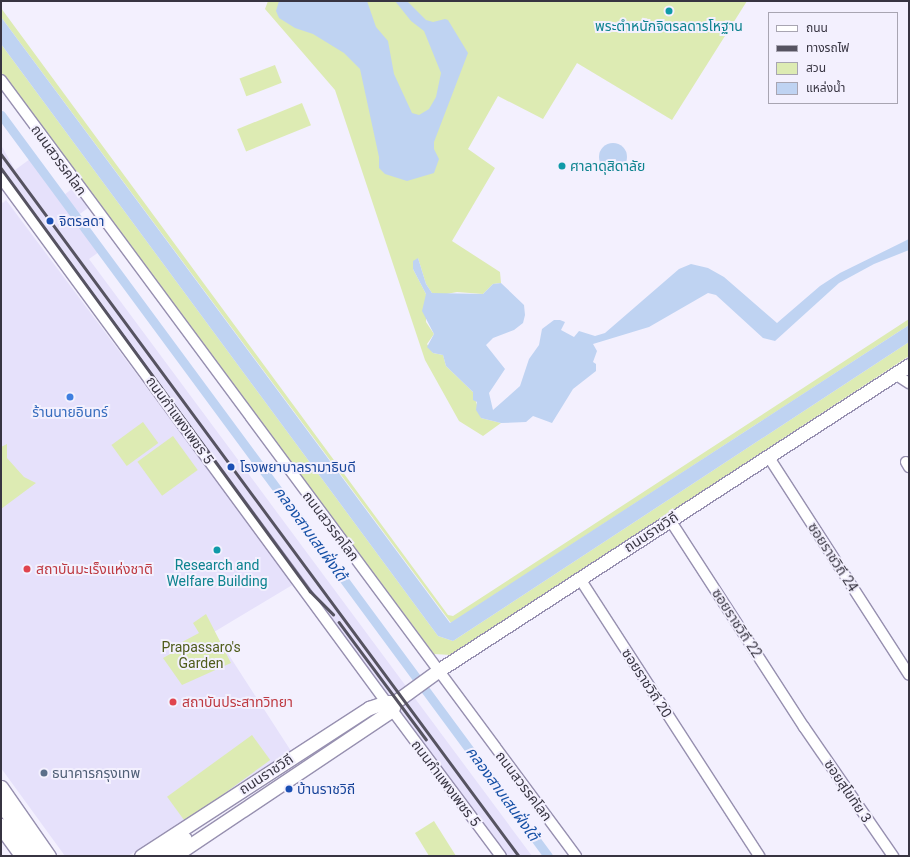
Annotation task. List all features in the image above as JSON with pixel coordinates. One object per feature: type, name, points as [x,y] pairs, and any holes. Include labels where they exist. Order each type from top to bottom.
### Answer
[{"type":"highway","points":[[1,803],[39,856]]},
{"type":"highway","points":[[1,826],[23,856]]},
{"type":"main road","name":"ถนนราชวิถี","points":[[174,856],[435,673],[909,365]]},
{"type":"main road","name":"ถนนราชวิถี","points":[[141,856],[369,708],[388,705]]},
{"type":"main road","points":[[158,856],[347,731],[373,712],[388,705]]},
{"type":"main road","points":[[1,787],[49,856]]},
{"type":"main road","points":[[1,833],[19,856]]},
{"type":"street","name":"ถนนสวรรคโลก","points":[[1,80],[435,673],[576,856]]},
{"type":"street","name":"ถนนกำแพงเพชร 5","points":[[1,178],[388,705],[501,856]]},
{"type":"street","points":[[895,374],[909,383]]},
{"type":"street","name":"ซอยราชวิถี 24","points":[[768,456],[909,674]]},
{"type":"street","name":"ซอยราชวิถี 22","points":[[670,520],[804,727]]},
{"type":"street","name":"ซอยราชวิถี 20","points":[[580,579],[759,856]]},
{"type":"street","name":"ซอยสุโขทัย 3","points":[[804,727],[893,856]]},
{"type":"shaded area","points":[[1,145],[15,170],[30,159],[59,199],[73,188],[88,208],[74,218],[99,252],[89,259],[532,856],[507,856],[311,595],[7,176],[6,177],[1,171]]},
{"type":"shaded area","points":[[6,200],[294,584],[214,632],[291,751],[128,856],[65,856],[1,768],[1,201],[3,203]]},
{"type":"green space","points":[[268,1],[747,1],[672,120],[577,63],[543,119],[498,96],[468,149],[495,168],[452,241],[500,272],[501,283],[493,284],[483,294],[457,292],[441,295],[432,293],[426,284],[418,258],[413,269],[426,294],[426,322],[434,334],[427,344],[433,353],[443,355],[446,366],[473,392],[481,418],[501,423],[483,436],[459,421],[425,360],[335,90],[265,9]]},
{"type":"green space","points":[[1,8],[448,615],[453,616],[909,319],[909,325],[451,623],[1,17]]},
{"type":"green space","points":[[1,44],[438,636],[453,641],[909,342],[909,356],[451,655],[434,654],[1,72]]},
{"type":"green space","points":[[275,65],[282,83],[246,96],[240,79]]},
{"type":"green space","points":[[302,103],[311,125],[246,151],[237,129]]},
{"type":"green space","points":[[143,422],[158,443],[127,466],[111,445]]},
{"type":"green space","points":[[173,436],[198,470],[162,496],[137,462]]},
{"type":"green space","points":[[7,444],[7,458],[24,477],[36,483],[1,509],[1,447]]},
{"type":"green space","name":"Prapassaro's Garden","points":[[206,614],[231,663],[182,685],[163,658],[172,653],[169,649],[199,633],[193,623]]},
{"type":"green space","points":[[252,735],[270,760],[185,822],[167,797]]},
{"type":"green space","points":[[434,821],[456,856],[429,856],[415,833]]},
{"type":"water","points":[[279,1],[367,1],[376,27],[388,41],[394,74],[412,113],[419,115],[429,109],[436,97],[441,73],[424,31],[411,21],[395,1],[407,1],[426,20],[433,22],[445,19],[448,20],[468,53],[434,142],[434,149],[439,159],[434,173],[407,181],[385,174],[379,168],[379,157],[360,69],[344,53],[313,34],[295,28],[279,18],[276,11]]},
{"type":"water","points":[[1,17],[450,623],[909,325],[909,342],[453,641],[438,636],[1,44]]},
{"type":"water","points":[[613,143],[623,147],[627,157],[623,167],[613,171],[603,167],[599,157],[603,147]]},
{"type":"water","points":[[909,239],[909,250],[874,264],[839,283],[775,341],[763,338],[716,295],[708,293],[649,327],[593,344],[597,351],[593,362],[596,364],[596,371],[573,389],[552,423],[533,416],[526,422],[501,423],[481,418],[476,410],[477,402],[473,400],[473,392],[446,366],[443,355],[433,353],[427,347],[434,334],[422,311],[426,294],[413,269],[413,261],[418,258],[426,284],[432,293],[483,294],[493,284],[501,283],[524,305],[525,315],[523,323],[514,330],[493,338],[486,345],[505,369],[489,393],[493,410],[520,386],[529,359],[539,345],[542,329],[554,320],[565,322],[561,330],[574,337],[579,331],[595,336],[605,333],[679,269],[691,264],[708,268],[724,277],[777,323],[820,286],[840,273]]},
{"type":"waterway","name":"คลองสามเสนฝั่งใต้","points":[[1,115],[548,856]]},
{"type":"railway","points":[[1,154],[519,856]]},
{"type":"railway","points":[[1,168],[310,591],[333,614]]},
{"type":"railway","points":[[339,622],[426,739]]},
{"type":"place","name":"พระตำหนักจิตรลดารโหฐาน","points":[[669,11]]},
{"type":"place","name":"ศาลาดุสิดาลัย","points":[[562,166]]},
{"type":"place","name":"จิตรลดา","points":[[50,221]]},
{"type":"place","name":"ร้านนายอินทร์","points":[[70,397]]},
{"type":"place","name":"โรงพยาบาลรามาธิบดี","points":[[231,467]]},
{"type":"place","name":"Research and Welfare Building","points":[[217,550]]},
{"type":"place","name":"สถาบันมะเร็งแห่งชาติ","points":[[27,569]]},
{"type":"place","name":"สถาบันประสาทวิทยา","points":[[173,702]]},
{"type":"place","name":"ธนาคารกรุงเทพ","points":[[44,773]]},
{"type":"place","name":"บ้านราชวิถี","points":[[289,789]]}]
